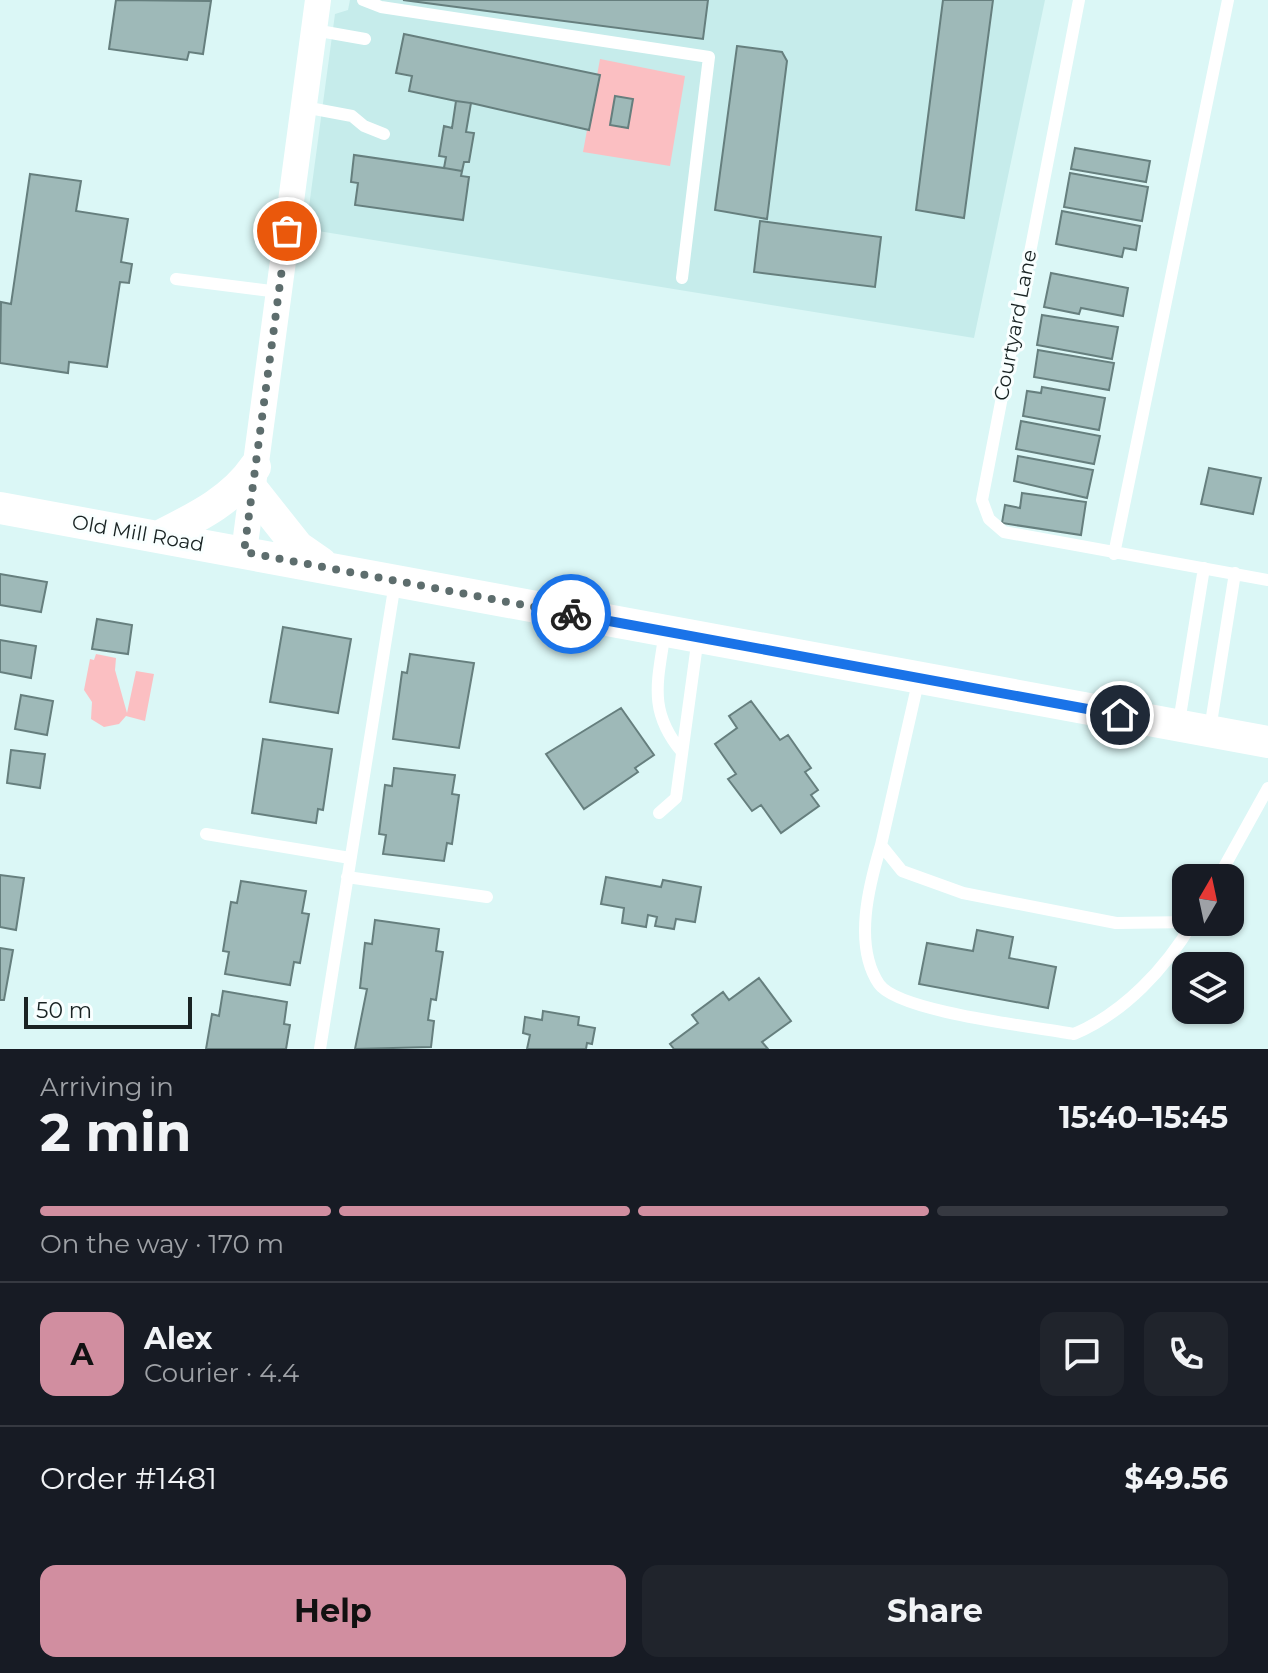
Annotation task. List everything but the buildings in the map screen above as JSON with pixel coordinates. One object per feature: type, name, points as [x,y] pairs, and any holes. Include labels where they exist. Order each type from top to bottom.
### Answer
[{"type":"street","points":[[244,552],[318,0]]},
{"type":"street","points":[[158,537],[254,478]]},
{"type":"street","points":[[254,478],[298,547],[327,567]]},
{"type":"street","name":"Old Mill Road","points":[[0,508],[1268,742]]},
{"type":"lane","points":[[363,0],[381,7],[709,57],[682,278]]},
{"type":"lane","name":"Courtyard Lane","points":[[1079,0],[982,500],[989,519],[1004,532],[1268,580]]},
{"type":"lane","points":[[1114,554],[1228,0]]},
{"type":"lane","points":[[314,30],[365,39]]},
{"type":"lane","points":[[304,107],[352,116],[364,126],[384,134]]},
{"type":"lane","points":[[176,279],[279,292]]},
{"type":"lane","points":[[1194,729],[1204,568]]},
{"type":"lane","points":[[1194,729],[1235,573]]},
{"type":"lane","points":[[320,1049],[395,580]]},
{"type":"lane","points":[[665,631],[657,707],[667,733],[682,752]]},
{"type":"lane","points":[[659,813],[676,798],[698,637]]},
{"type":"lane","points":[[919,678],[870,881],[866,920],[869,959],[880,985],[907,1004],[1074,1034],[1099,1023],[1130,998],[1185,936]]},
{"type":"lane","points":[[1226,864],[1268,788]]},
{"type":"lane","points":[[206,834],[350,858]]},
{"type":"lane","points":[[881,845],[902,871],[963,893],[1116,923],[1172,922]]},
{"type":"lane","points":[[347,877],[487,897]]},
{"type":"shaded area","points":[[350,0],[1045,0],[974,338],[306,229],[335,14],[348,10]]},
{"type":"shaded area","points":[[600,59],[685,76],[670,166],[583,152]]},
{"type":"shaded area","points":[[96,654],[116,658],[115,670],[127,713],[136,671],[154,674],[145,721],[126,716],[119,724],[104,727],[91,719],[92,702],[84,690],[90,659],[94,660]]},
{"type":"way so far","points":[[287,231],[244,552],[571,614]]},
{"type":"route","points":[[571,614],[1120,715]]}]
